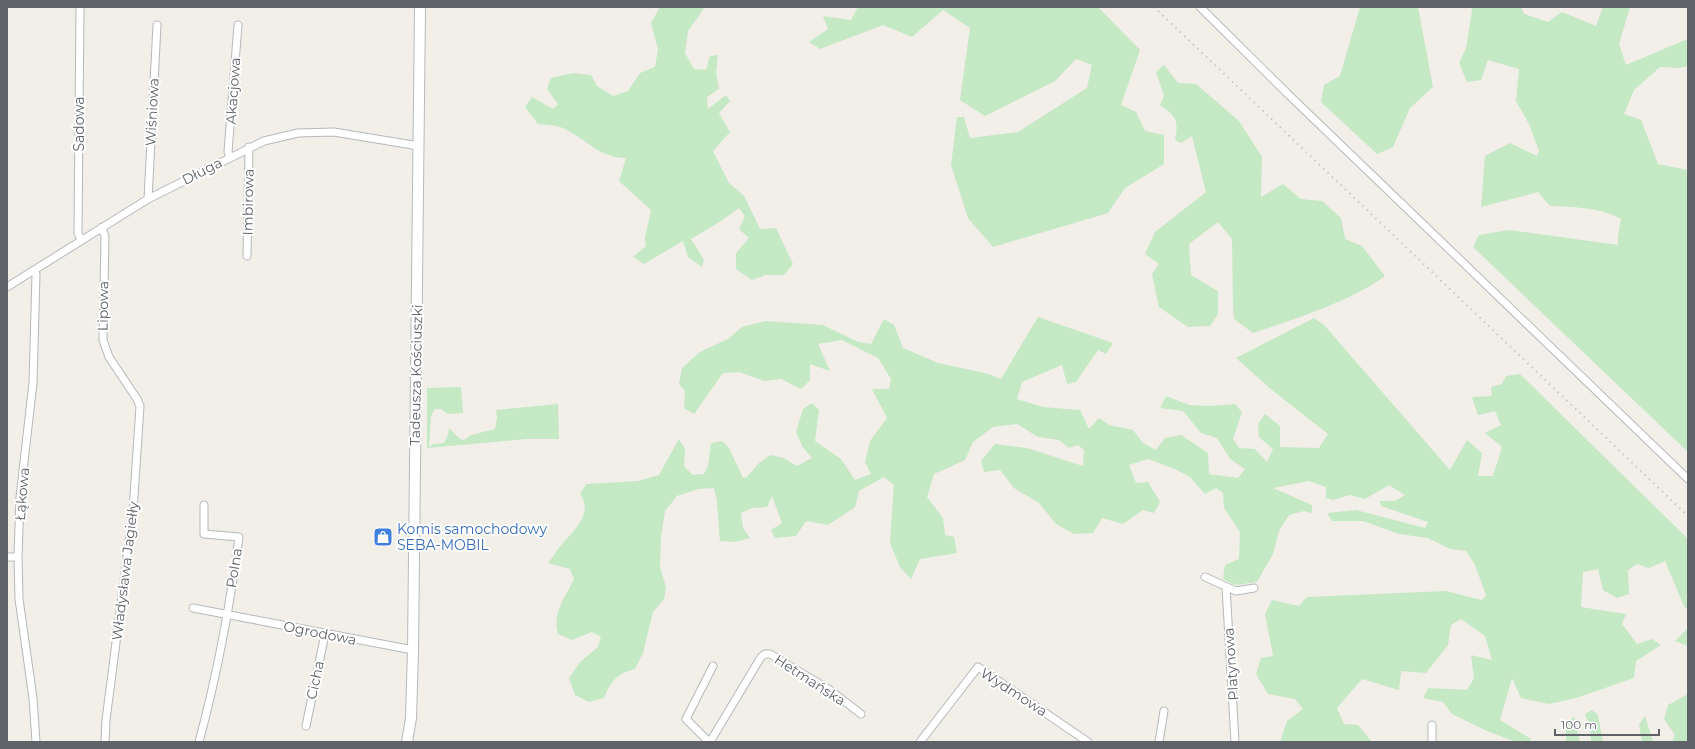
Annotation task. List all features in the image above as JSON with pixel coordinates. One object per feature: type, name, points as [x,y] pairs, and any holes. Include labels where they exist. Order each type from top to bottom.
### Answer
[{"type":"main road","name":"Tadeusza Kościuszki","points":[[408,742],[411,712],[413,650],[420,7]]},
{"type":"street","name":"Sadowa","points":[[80,7],[78,233],[81,240]]},
{"type":"street","points":[[1200,7],[1292,98],[1688,479]]},
{"type":"street","name":"Akacjowa","points":[[230,157],[228,152],[238,24]]},
{"type":"street","name":"Wiśniowa","points":[[148,199],[158,25]]},
{"type":"street","name":"Długa","points":[[7,287],[148,199],[249,147],[264,141],[298,133],[334,132],[419,146]]},
{"type":"street","name":"Imbirowa","points":[[247,256],[249,147]]},
{"type":"street","name":"Lipowa","points":[[102,227],[105,237],[103,340],[109,357],[137,399]]},
{"type":"street","name":"Łąkowa","points":[[34,270],[36,274],[33,383],[20,497],[18,557],[19,599],[33,698],[36,742]]},
{"type":"street","name":"Władysława Jagiełły","points":[[105,742],[106,720],[133,511],[140,406],[137,399]]},
{"type":"street","name":"Polna","points":[[199,742],[210,700],[239,537],[204,534],[204,505]]},
{"type":"street","points":[[7,557],[18,557]]},
{"type":"street","points":[[1205,577],[1236,591],[1254,588]]},
{"type":"street","name":"Platynowa","points":[[1226,587],[1235,742]]},
{"type":"street","points":[[193,608],[226,615]]},
{"type":"street","name":"Ogrodowa","points":[[226,615],[413,650]]},
{"type":"street","name":"Cicha","points":[[306,726],[325,634]]},
{"type":"street","name":"Hetmańska","points":[[709,742],[761,657],[766,654],[770,654],[830,690],[861,714]]},
{"type":"street","points":[[709,742],[686,718],[713,666]]},
{"type":"street","name":"Wydmowa","points":[[920,742],[978,667],[1088,742]]},
{"type":"street","points":[[1159,742],[1164,711]]},
{"type":"street","points":[[1432,725],[1432,742]]},
{"type":"green space","points":[[660,7],[705,7],[688,31],[685,53],[694,69],[706,70],[710,56],[718,55],[716,72],[719,89],[707,97],[708,109],[726,95],[730,101],[719,113],[730,132],[713,151],[729,183],[744,196],[760,229],[776,228],[793,264],[784,275],[765,275],[752,280],[736,269],[736,253],[749,238],[739,229],[745,216],[739,208],[691,239],[704,260],[702,267],[688,257],[683,241],[644,264],[633,257],[646,246],[645,238],[651,210],[619,181],[626,158],[601,152],[573,133],[562,128],[552,125],[538,124],[525,107],[532,97],[553,109],[558,104],[547,89],[551,78],[573,73],[591,75],[597,86],[613,96],[628,91],[640,73],[655,67],[658,49],[651,23]]},
{"type":"green space","points":[[858,7],[1098,7],[1140,50],[1121,105],[1136,112],[1145,131],[1164,135],[1164,164],[1125,188],[1108,213],[993,247],[968,218],[951,165],[957,117],[964,117],[970,138],[1018,132],[1087,88],[1092,65],[1076,59],[1055,81],[985,116],[960,100],[970,28],[943,10],[912,37],[883,25],[820,49],[809,42],[828,29],[823,16],[851,20]]},
{"type":"green space","points":[[1360,7],[1418,7],[1433,87],[1410,108],[1393,147],[1377,154],[1321,102],[1324,85],[1340,76]]},
{"type":"green space","points":[[1471,7],[1521,7],[1524,14],[1548,22],[1562,12],[1596,26],[1603,7],[1630,7],[1619,44],[1626,65],[1685,40],[1688,41],[1688,66],[1679,68],[1660,67],[1634,90],[1624,114],[1641,120],[1658,164],[1688,170],[1688,452],[1473,247],[1479,235],[1509,230],[1618,245],[1621,219],[1595,210],[1578,207],[1550,206],[1538,192],[1481,207],[1485,156],[1510,143],[1537,156],[1539,151],[1529,124],[1516,101],[1519,69],[1488,60],[1481,80],[1467,82],[1459,63],[1466,48],[1472,10]]},
{"type":"green space","points":[[1164,65],[1178,83],[1196,84],[1239,121],[1262,157],[1261,197],[1283,184],[1301,199],[1322,201],[1341,218],[1345,239],[1362,246],[1385,276],[1355,294],[1338,302],[1304,316],[1253,333],[1234,319],[1232,239],[1218,222],[1189,244],[1191,275],[1218,291],[1218,314],[1210,326],[1188,327],[1159,307],[1152,274],[1159,264],[1145,254],[1155,232],[1206,192],[1192,136],[1181,143],[1175,140],[1177,128],[1175,119],[1170,112],[1160,105],[1164,96],[1156,72]]},
{"type":"green space","points":[[1038,317],[1113,343],[1106,354],[1098,350],[1076,382],[1067,384],[1062,365],[1022,382],[1017,399],[1043,407],[1080,410],[1089,429],[1099,418],[1109,425],[1133,430],[1143,443],[1156,450],[1165,438],[1181,435],[1208,453],[1209,474],[1238,478],[1245,469],[1230,459],[1217,438],[1201,433],[1183,411],[1160,408],[1166,396],[1189,405],[1210,406],[1235,404],[1242,412],[1233,439],[1239,448],[1255,449],[1267,462],[1273,449],[1259,437],[1258,424],[1265,414],[1280,426],[1280,447],[1319,448],[1328,434],[1272,390],[1236,358],[1314,318],[1324,325],[1450,470],[1467,440],[1482,453],[1478,476],[1493,476],[1502,447],[1485,433],[1501,425],[1495,411],[1478,415],[1472,397],[1492,396],[1491,387],[1502,384],[1506,376],[1520,374],[1688,539],[1688,610],[1684,606],[1665,561],[1649,568],[1637,564],[1628,570],[1629,594],[1617,598],[1603,590],[1598,569],[1583,572],[1581,607],[1626,614],[1622,624],[1637,644],[1652,639],[1661,645],[1636,661],[1634,678],[1576,698],[1549,704],[1521,698],[1512,678],[1500,720],[1531,739],[1530,742],[1516,742],[1487,731],[1452,714],[1443,702],[1423,698],[1428,688],[1467,690],[1474,678],[1471,655],[1492,660],[1485,636],[1461,619],[1451,625],[1448,645],[1426,673],[1401,671],[1399,690],[1362,679],[1337,708],[1344,724],[1358,725],[1372,742],[1280,742],[1287,721],[1303,709],[1295,699],[1268,694],[1256,674],[1261,658],[1273,656],[1265,614],[1272,600],[1299,606],[1307,597],[1446,591],[1482,600],[1486,595],[1475,565],[1466,551],[1450,549],[1428,538],[1399,534],[1363,521],[1332,521],[1327,513],[1356,510],[1425,528],[1428,522],[1381,506],[1380,501],[1395,501],[1405,495],[1389,485],[1365,499],[1350,495],[1333,500],[1326,498],[1326,487],[1309,481],[1273,488],[1312,505],[1312,513],[1304,511],[1289,515],[1279,531],[1273,554],[1257,582],[1236,585],[1223,579],[1225,565],[1239,559],[1240,532],[1224,508],[1223,493],[1216,488],[1205,494],[1190,477],[1175,469],[1148,459],[1129,465],[1136,483],[1148,482],[1160,502],[1154,513],[1143,510],[1123,524],[1102,518],[1093,533],[1074,534],[1056,524],[1039,503],[1014,488],[1000,470],[984,472],[981,461],[995,444],[1027,448],[1083,466],[1084,450],[1078,445],[1069,448],[1059,440],[1038,437],[1017,424],[993,427],[973,442],[965,460],[934,474],[927,497],[943,518],[945,535],[954,537],[957,553],[920,559],[911,579],[900,567],[890,543],[894,485],[884,477],[859,491],[855,507],[828,525],[806,521],[796,536],[775,538],[771,530],[782,523],[772,496],[767,507],[752,508],[741,513],[743,528],[750,538],[735,542],[720,541],[718,508],[714,488],[698,489],[677,496],[665,511],[661,537],[660,567],[666,587],[664,599],[653,612],[643,653],[635,669],[623,673],[615,679],[604,698],[589,702],[575,695],[569,678],[580,662],[598,647],[601,637],[592,632],[572,640],[558,634],[558,612],[574,579],[570,569],[548,563],[580,523],[585,509],[584,501],[580,494],[586,484],[638,481],[659,475],[679,439],[685,449],[684,466],[693,475],[704,474],[708,466],[711,443],[722,441],[729,448],[743,478],[747,477],[758,464],[770,455],[784,458],[797,466],[812,458],[802,446],[796,432],[803,409],[812,403],[819,410],[815,441],[841,459],[855,480],[871,474],[865,462],[870,441],[887,418],[872,389],[889,389],[891,379],[878,358],[842,340],[818,344],[830,371],[810,364],[810,380],[801,389],[781,379],[765,381],[739,372],[723,373],[694,414],[684,408],[685,391],[679,384],[682,368],[700,352],[728,339],[742,327],[766,321],[823,325],[858,342],[871,344],[884,319],[894,325],[903,348],[938,363],[989,374],[1001,379]]},
{"type":"green space","points":[[461,387],[463,413],[448,414],[441,409],[435,409],[431,416],[429,447],[433,444],[444,443],[448,435],[449,428],[460,439],[464,440],[471,435],[495,429],[497,418],[496,410],[558,404],[559,439],[526,439],[428,448],[427,388]]},
{"type":"green space","points":[[1688,628],[1688,646],[1675,641]]},
{"type":"green space","points":[[1688,694],[1688,742],[1672,742],[1675,735],[1664,719],[1668,705]]},
{"type":"green space","points":[[1592,710],[1598,715],[1603,742],[1591,742],[1590,727],[1585,714]]},
{"type":"green space","points":[[1574,716],[1580,742],[1566,742],[1566,726]]},
{"type":"green space","points":[[1645,716],[1653,742],[1642,742],[1639,724]]},
{"type":"railway","points":[[1154,7],[1688,516]]},
{"type":"place","name":"Komis samochodowy SEBA-MOBIL","points":[[383,537]]}]
